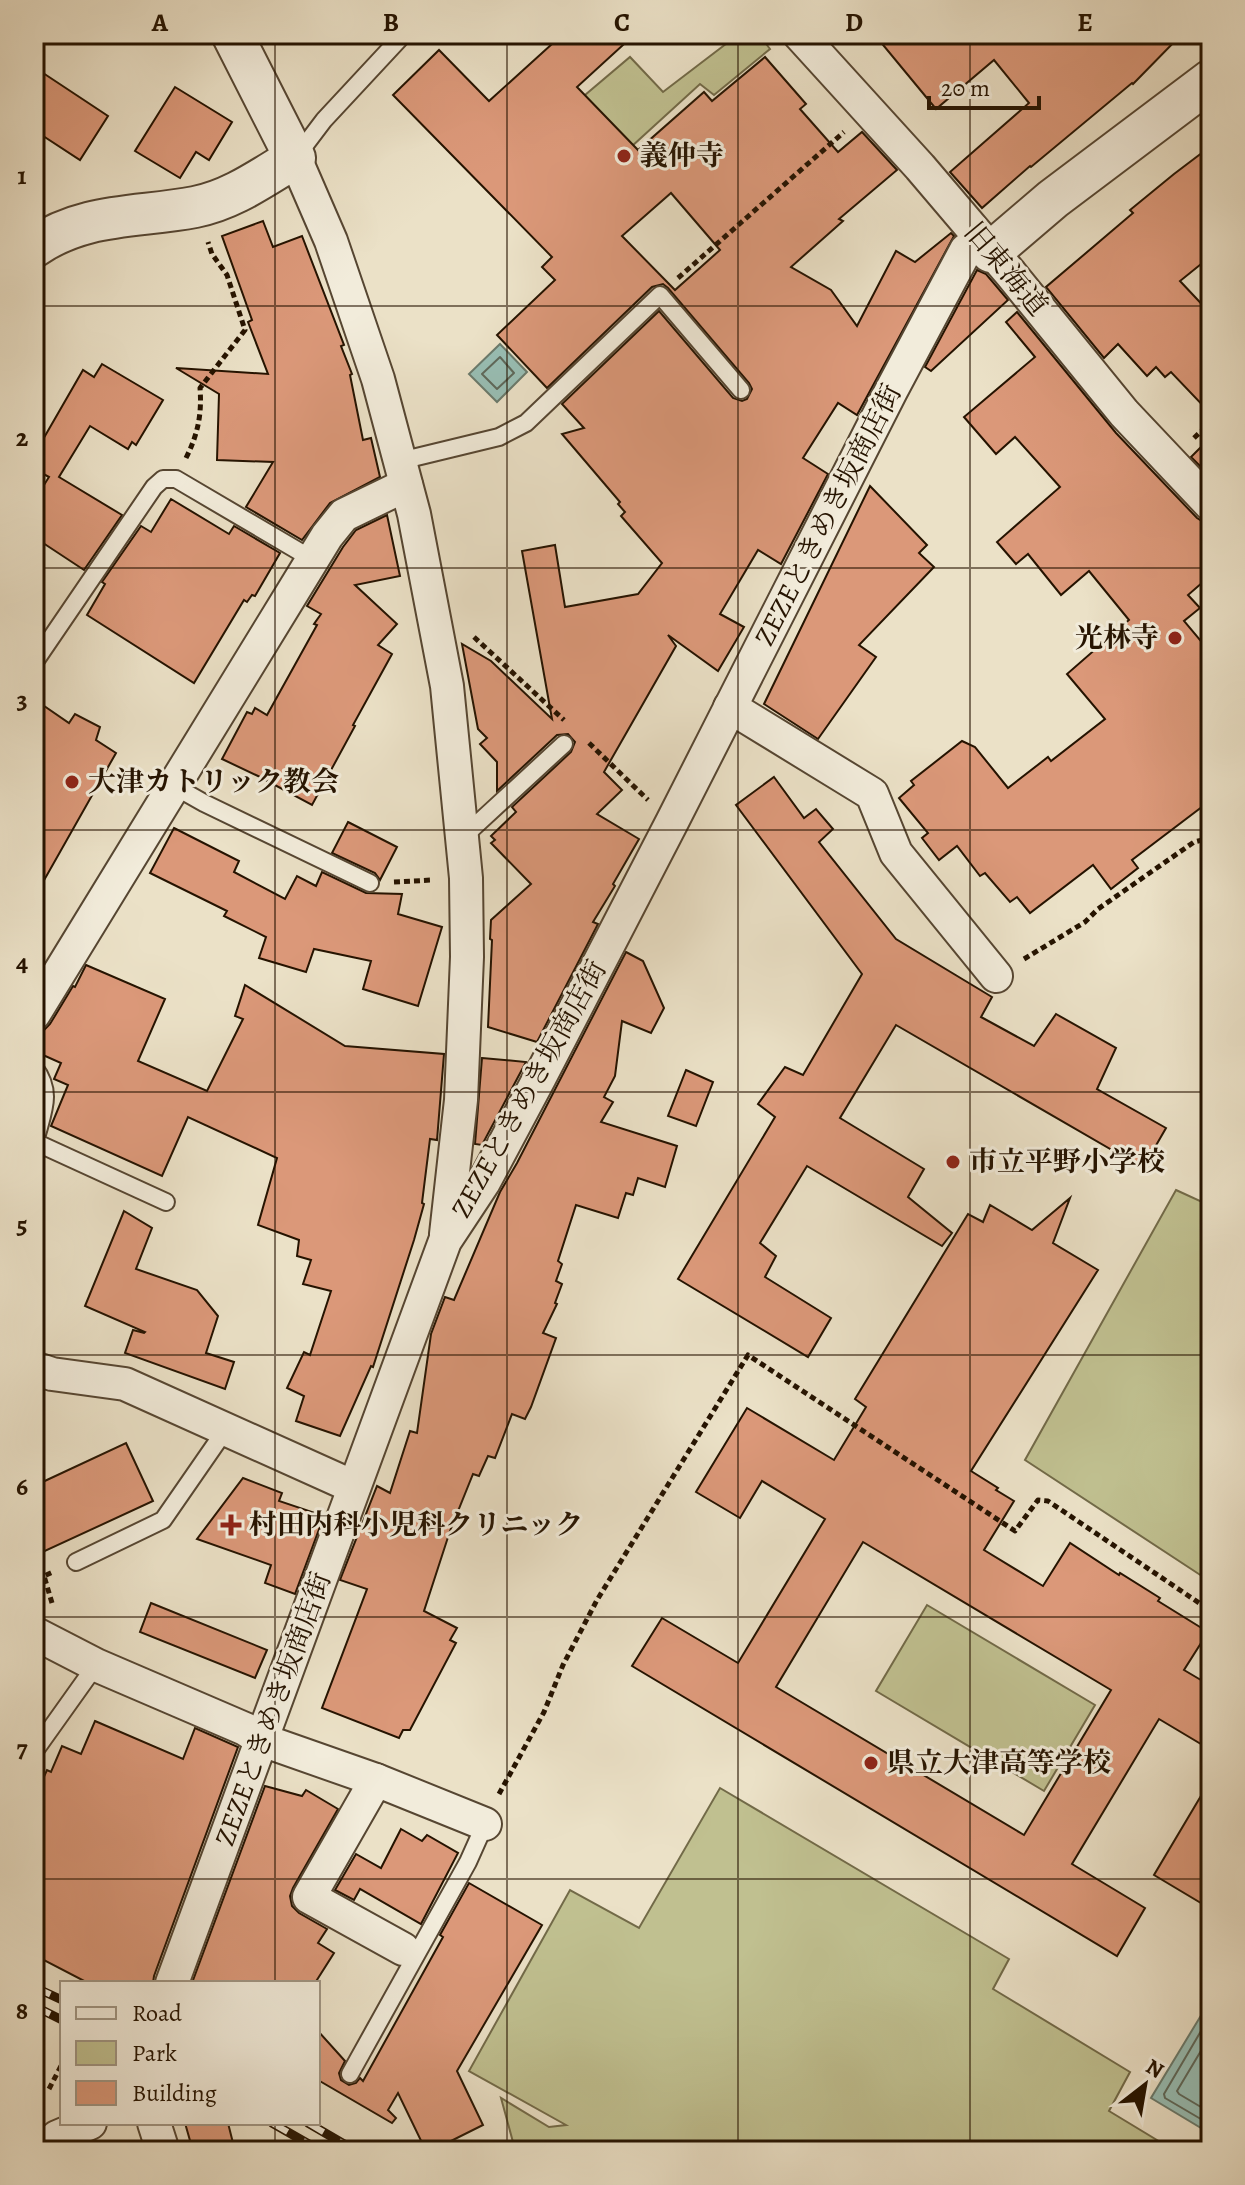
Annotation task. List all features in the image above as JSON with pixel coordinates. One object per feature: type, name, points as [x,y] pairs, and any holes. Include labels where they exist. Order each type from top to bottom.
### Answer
[{"type":"street","points":[[232,34],[295,158],[331,241],[378,379],[414,514],[436,620],[447,686],[466,878],[467,957],[461,1100],[445,1241]]},
{"type":"street","name":"旧東海道","points":[[799,34],[1011,274],[1124,413],[1211,505]]},
{"type":"street","points":[[985,245],[1053,199],[1211,80]]},
{"type":"street","points":[[34,247],[85,222],[197,207],[240,191],[295,158]]},
{"type":"street","name":"ZEZEときめき坂商店街","points":[[173,1981],[445,1241],[484,1182],[966,250],[985,245]]},
{"type":"street","points":[[34,1014],[327,536],[344,515],[403,473]]},
{"type":"street","points":[[730,707],[872,794],[896,853],[996,976]]},
{"type":"street","points":[[34,1368],[52,1374],[125,1384],[354,1487]]},
{"type":"street","points":[[43,1638],[96,1665],[245,1729],[262,1740],[376,1780],[485,1824]]},
{"type":"street","points":[[376,1780],[309,1897],[403,1949]]},
{"type":"street","points":[[41,2151],[57,2137],[85,2125]]},
{"type":"street","points":[[155,2125],[163,2151]]},
{"type":"lane","points":[[295,158],[324,120],[404,34]]},
{"type":"lane","points":[[403,473],[499,437],[526,423],[660,295],[741,390]]},
{"type":"lane","points":[[34,663],[154,487],[163,479],[176,479],[312,559]]},
{"type":"lane","points":[[462,839],[564,744]]},
{"type":"lane","points":[[174,786],[370,883]]},
{"type":"lane","points":[[34,1067],[44,1080],[47,1095],[35,1145],[166,1202]]},
{"type":"lane","points":[[76,1562],[163,1520],[226,1429]]},
{"type":"lane","points":[[34,1752],[96,1665]]},
{"type":"lane","points":[[350,2074],[468,1862],[485,1824]]},
{"type":"path","points":[[660,295],[869,110]]},
{"type":"path","points":[[176,479],[196,440],[202,411],[200,388],[245,330],[227,275],[212,254],[197,207]]},
{"type":"path","points":[[436,620],[461,628],[481,643],[568,724]]},
{"type":"path","points":[[579,734],[672,822]]},
{"type":"path","points":[[996,976],[1085,922],[1098,909],[1194,842],[1211,838]]},
{"type":"path","points":[[391,882],[434,880]]},
{"type":"path","points":[[485,1824],[544,1712],[563,1665],[597,1600],[748,1355],[1015,1531],[1038,1500],[1048,1501],[1211,1611]]},
{"type":"path","points":[[43,1638],[57,1618],[44,1576],[76,1562]]},
{"type":"path","points":[[49,2089],[60,2068]]},
{"type":"green space","points":[[739,34],[764,34],[761,37],[770,49],[714,95],[700,84],[597,178],[546,128],[630,57],[663,92]]},
{"type":"green space","points":[[1176,1190],[1202,1202],[1211,1199],[1211,1582],[1025,1460]]},
{"type":"green space","points":[[927,1605],[1095,1705],[1044,1791],[876,1691]]},
{"type":"green space","points":[[720,1788],[1009,1959],[993,1989],[1130,2072],[1109,2111],[1175,2151],[519,2151],[513,2142],[501,2098],[549,2127],[566,2125],[469,2071],[570,1890],[639,1928]]},
{"type":"water","points":[[500,344],[527,372],[497,402],[469,374]]},
{"type":"water","points":[[1211,1999],[1211,2134],[1151,2098]]},
{"type":"building","points":[[563,34],[635,34],[577,87],[638,150],[704,92],[712,101],[765,57],[806,104],[800,109],[838,152],[862,132],[897,170],[839,219],[843,221],[791,267],[831,290],[857,326],[896,251],[915,262],[951,233],[954,236],[857,415],[838,403],[803,458],[828,474],[781,564],[758,550],[720,614],[744,627],[718,671],[668,635],[676,646],[604,772],[622,790],[597,814],[639,839],[593,922],[598,924],[537,1042],[488,1027],[491,920],[531,884],[491,843],[495,840],[491,836],[516,812],[512,807],[571,752],[575,742],[568,734],[557,735],[497,791],[497,762],[480,744],[487,738],[478,729],[462,644],[491,661],[552,719],[522,551],[555,545],[565,607],[638,594],[662,563],[621,516],[625,512],[618,504],[620,502],[562,434],[584,428],[562,404],[659,311],[733,398],[747,399],[752,389],[663,284],[652,287],[547,388],[497,335],[555,280],[542,267],[552,257],[393,95],[439,50],[489,101]],"holes":[[[671,193],[720,250],[675,290],[622,236]]]},
{"type":"building","points":[[874,34],[1182,34],[1133,84],[982,208],[950,172],[1029,103],[994,60],[936,109]]},
{"type":"building","points":[[34,67],[108,116],[80,160],[34,130]]},
{"type":"building","points":[[175,87],[232,122],[209,160],[196,152],[180,178],[135,151]]},
{"type":"building","points":[[1211,146],[1211,256],[1180,281],[1211,314],[1211,414],[1171,372],[1165,377],[1156,367],[1147,376],[1118,344],[1104,358],[1046,287],[1133,213],[1130,210]]},
{"type":"building","points":[[263,221],[273,247],[302,236],[344,345],[341,346],[352,374],[363,440],[371,438],[380,477],[330,503],[302,540],[246,507],[273,462],[217,460],[219,394],[176,368],[268,374],[248,322],[252,320],[222,236]]},
{"type":"building","points":[[977,270],[986,274],[1008,300],[931,371],[925,367]]},
{"type":"building","points":[[1017,312],[1116,433],[1197,518],[1211,523],[1211,575],[1188,595],[1200,608],[1184,621],[1211,653],[1211,800],[1132,860],[1138,868],[1111,889],[1093,865],[1030,913],[1017,897],[1010,902],[985,873],[980,876],[957,846],[939,860],[922,838],[928,833],[899,798],[914,785],[911,781],[962,741],[975,747],[1008,788],[1048,757],[1051,761],[1105,719],[1067,674],[1129,620],[1089,571],[1061,595],[1028,554],[1016,564],[997,542],[1060,487],[1015,437],[996,454],[964,417],[1035,357],[1006,322]]},
{"type":"building","points":[[102,364],[163,400],[136,445],[132,442],[128,449],[90,426],[59,477],[122,515],[84,570],[34,537],[34,501],[49,477],[34,469],[34,455],[83,370],[94,377]]},
{"type":"building","points":[[1211,437],[1211,477],[1191,457]]},
{"type":"building","points":[[870,486],[927,545],[919,553],[934,567],[859,645],[876,657],[818,739],[764,704]]},
{"type":"building","points":[[171,499],[229,534],[234,526],[280,553],[255,596],[252,595],[247,602],[244,600],[194,683],[87,615],[105,584],[102,582],[141,526],[151,532]]},
{"type":"building","points":[[387,515],[400,576],[355,585],[397,624],[378,645],[392,654],[312,805],[222,759],[247,712],[252,714],[255,708],[267,715],[317,625],[314,624],[321,614],[307,606],[343,547],[356,530]]},
{"type":"building","points":[[34,699],[69,723],[75,714],[100,727],[96,740],[116,753],[34,898]]},
{"type":"building","points":[[774,777],[804,818],[816,809],[833,829],[819,842],[896,939],[992,997],[981,1017],[1034,1046],[1056,1014],[1116,1048],[1097,1089],[1166,1128],[1143,1168],[896,1025],[840,1118],[924,1169],[908,1197],[952,1233],[942,1246],[807,1166],[760,1243],[776,1256],[765,1277],[831,1318],[808,1357],[678,1279],[775,1117],[758,1104],[785,1067],[803,1075],[862,974],[736,805]]},
{"type":"building","points":[[348,822],[397,847],[380,880],[375,873],[332,853]]},
{"type":"building","points":[[174,828],[239,861],[234,872],[285,899],[297,876],[316,886],[322,872],[366,893],[402,894],[398,914],[442,927],[418,1006],[363,989],[371,961],[314,949],[306,972],[259,958],[266,937],[224,916],[227,911],[150,873]]},
{"type":"building","points":[[626,952],[643,961],[664,1008],[651,1033],[622,1021],[615,1076],[604,1097],[613,1102],[601,1122],[677,1146],[665,1187],[638,1178],[633,1195],[626,1193],[618,1218],[576,1205],[558,1261],[562,1264],[556,1281],[562,1284],[557,1304],[543,1333],[556,1338],[531,1407],[525,1419],[512,1414],[495,1458],[488,1456],[479,1476],[473,1474],[450,1531],[424,1611],[457,1628],[450,1640],[456,1643],[410,1730],[403,1730],[399,1738],[322,1708],[367,1589],[340,1580],[377,1486],[390,1493],[410,1431],[417,1433],[431,1334],[445,1297],[454,1300],[500,1192]]},
{"type":"building","points":[[86,965],[165,999],[138,1061],[207,1091],[243,1019],[235,1016],[245,985],[345,1046],[444,1054],[437,1140],[430,1139],[424,1204],[373,1367],[340,1436],[296,1421],[304,1396],[287,1388],[304,1352],[310,1355],[331,1291],[303,1284],[311,1260],[297,1256],[299,1240],[258,1225],[277,1158],[188,1117],[162,1176],[51,1126],[68,1085],[54,1079],[61,1063],[34,1051],[34,1033],[50,1024]]},
{"type":"building","points":[[482,1058],[526,1062],[482,1145],[475,1144]]},
{"type":"building","points":[[686,1070],[713,1082],[696,1126],[668,1116]]},
{"type":"building","points":[[1070,1198],[1053,1243],[1098,1270],[971,1471],[1014,1501],[984,1550],[1043,1586],[1070,1543],[1160,1598],[1158,1601],[1208,1632],[1184,1670],[1211,1686],[1211,1750],[1159,1719],[1072,1864],[1145,1908],[1117,1956],[632,1666],[662,1618],[738,1663],[825,1519],[762,1481],[740,1518],[696,1492],[747,1408],[834,1460],[866,1407],[855,1399],[968,1214],[983,1222],[990,1205],[1032,1230]],"holes":[[[863,1542],[1111,1690],[1024,1835],[776,1687]]]},
{"type":"building","points":[[124,1211],[152,1228],[136,1269],[197,1290],[218,1316],[206,1353],[234,1362],[225,1389],[125,1353],[133,1330],[145,1332],[85,1306]]},
{"type":"building","points":[[126,1443],[153,1501],[34,1556],[34,1486]]},
{"type":"building","points":[[243,1478],[282,1493],[279,1501],[324,1516],[295,1594],[265,1583],[271,1565],[197,1539]]},
{"type":"building","points":[[151,1603],[267,1650],[255,1678],[140,1632]]},
{"type":"building","points":[[95,1721],[183,1759],[195,1728],[238,1747],[153,1981],[84,1981],[34,1955],[34,1799],[47,1770],[51,1772],[62,1746],[81,1754]]},
{"type":"building","points":[[1211,1779],[1211,1909],[1154,1875]]},
{"type":"building","points":[[265,1786],[302,1796],[306,1790],[338,1809],[290,1896],[292,1906],[299,1913],[327,1929],[318,1943],[334,1953],[316,1981],[193,1981]]},
{"type":"building","points":[[401,1829],[422,1841],[427,1835],[458,1853],[421,1924],[360,1889],[354,1900],[335,1890],[356,1854],[381,1868]]},
{"type":"building","points":[[469,1883],[542,1925],[457,2071],[483,2125],[426,2151],[398,2093],[388,2110],[396,2118],[392,2123],[320,2081],[320,2033],[345,2061],[339,2073],[341,2080],[349,2085],[360,2078],[363,2081],[443,1937],[440,1935]]},
{"type":"building","points":[[186,2125],[228,2125],[235,2151],[193,2151]]},
{"type":"railway","points":[[34,1987],[60,1999]]},
{"type":"railway","points":[[34,2006],[60,2019]]},
{"type":"railway","points":[[276,2125],[321,2151]]},
{"type":"railway","points":[[311,2125],[356,2151]]},
{"type":"place","name":"義仲寺","points":[[624,156]]},
{"type":"place","name":"光林寺","points":[[1175,638]]},
{"type":"place","name":"大津カトリック教会","points":[[72,782]]},
{"type":"place","name":"市立平野小学校","points":[[953,1162]]},
{"type":"place","name":"村田内科小児科クリニック","points":[[231,1525]]},
{"type":"place","name":"県立大津高等学校","points":[[871,1763]]}]
